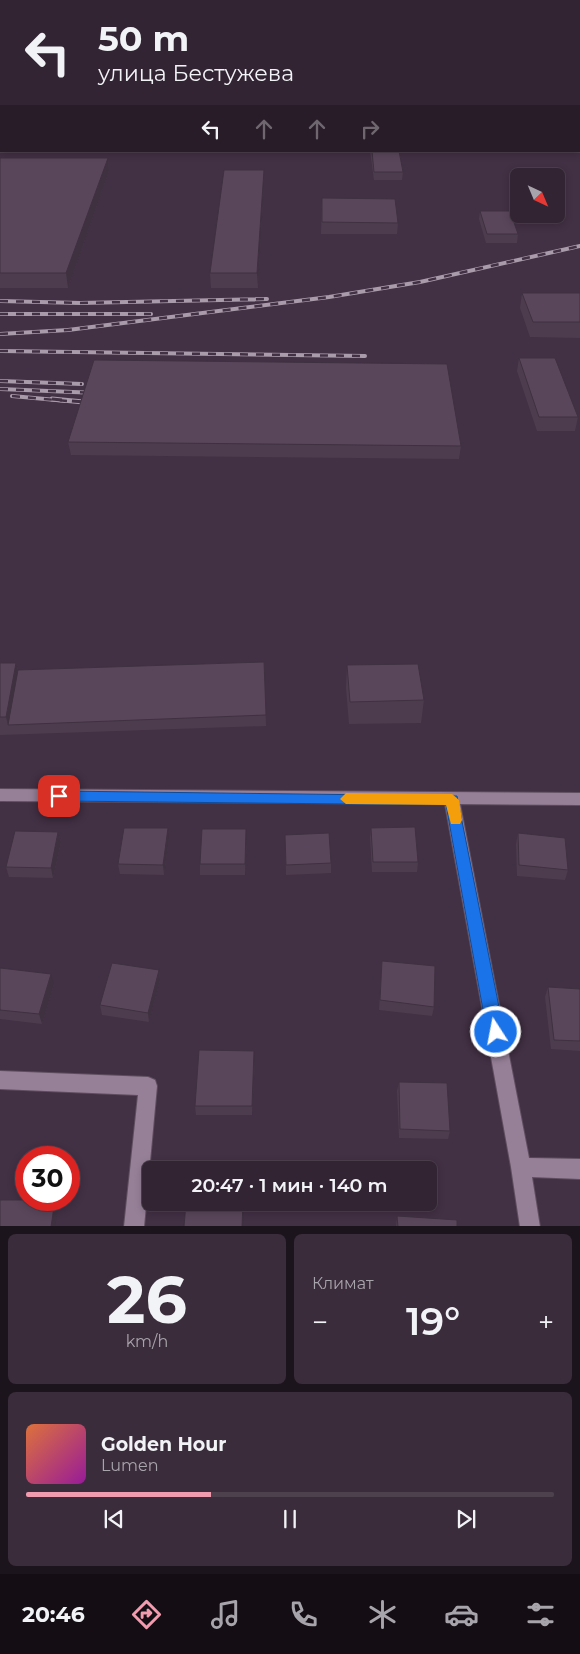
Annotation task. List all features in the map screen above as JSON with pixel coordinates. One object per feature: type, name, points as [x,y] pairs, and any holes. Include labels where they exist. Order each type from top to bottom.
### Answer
[{"type":"street","points":[[0,795],[452,800],[580,799]]},
{"type":"street","points":[[452,800],[521,1167],[530,1226]]},
{"type":"street","points":[[0,1080],[148,1086],[134,1226]]},
{"type":"street","points":[[521,1167],[580,1169]]},
{"type":"building","points":[[372,152],[399,152],[403,172],[374,172]]},
{"type":"building","points":[[0,158],[108,158],[66,273],[0,273]]},
{"type":"building","points":[[224,170],[264,170],[257,273],[210,273]]},
{"type":"building","points":[[322,198],[395,199],[398,223],[322,222]]},
{"type":"building","points":[[480,211],[510,211],[510,223],[514,223],[518,234],[487,234]]},
{"type":"building","points":[[522,293],[580,293],[580,322],[533,322]]},
{"type":"building","points":[[519,358],[555,358],[578,417],[539,417]]},
{"type":"building","points":[[94,360],[447,364],[461,446],[68,442]]},
{"type":"building","points":[[264,662],[266,715],[8,725],[18,670]]},
{"type":"building","points":[[0,663],[16,663],[6,717],[0,717]]},
{"type":"building","points":[[418,664],[424,700],[350,702],[347,665]]},
{"type":"building","points":[[415,827],[418,862],[373,862],[371,828]]},
{"type":"building","points":[[124,828],[168,828],[163,865],[118,864]]},
{"type":"building","points":[[202,829],[246,829],[245,864],[200,864]]},
{"type":"building","points":[[15,831],[58,832],[51,868],[6,867]]},
{"type":"building","points":[[329,833],[331,863],[286,865],[285,835]]},
{"type":"building","points":[[518,833],[565,838],[568,870],[519,865]]},
{"type":"building","points":[[382,961],[435,966],[434,1007],[380,1000]]},
{"type":"building","points":[[112,963],[159,970],[148,1013],[100,1005]]},
{"type":"building","points":[[0,968],[51,974],[39,1014],[0,1010]]},
{"type":"building","points":[[548,987],[580,989],[580,1041],[554,1040]]},
{"type":"building","points":[[199,1050],[254,1051],[252,1106],[195,1106]]},
{"type":"building","points":[[399,1082],[447,1083],[450,1131],[400,1129]]},
{"type":"building","points":[[0,1200],[15,1200],[15,1211],[53,1211],[51,1226],[0,1226]]},
{"type":"building","points":[[185,1211],[243,1211],[242,1226],[184,1226]]},
{"type":"building","points":[[397,1216],[457,1220],[457,1226],[398,1226]]},
{"type":"railway","points":[[0,334],[68,330],[329,297],[420,282],[580,246]]},
{"type":"railway","points":[[0,301],[80,303],[267,299]]},
{"type":"railway","points":[[0,314],[151,314]]},
{"type":"railway","points":[[0,351],[365,356]]},
{"type":"railway","points":[[0,381],[82,384]]},
{"type":"railway","points":[[0,389],[97,393]]},
{"type":"railway","points":[[12,396],[67,401]]},
{"type":"railway","points":[[52,399],[94,403]]},
{"type":"slow traffic","points":[[346,799],[452,800],[456,820]]},
{"type":"route","points":[[59,796],[452,800],[496,1032]]}]
